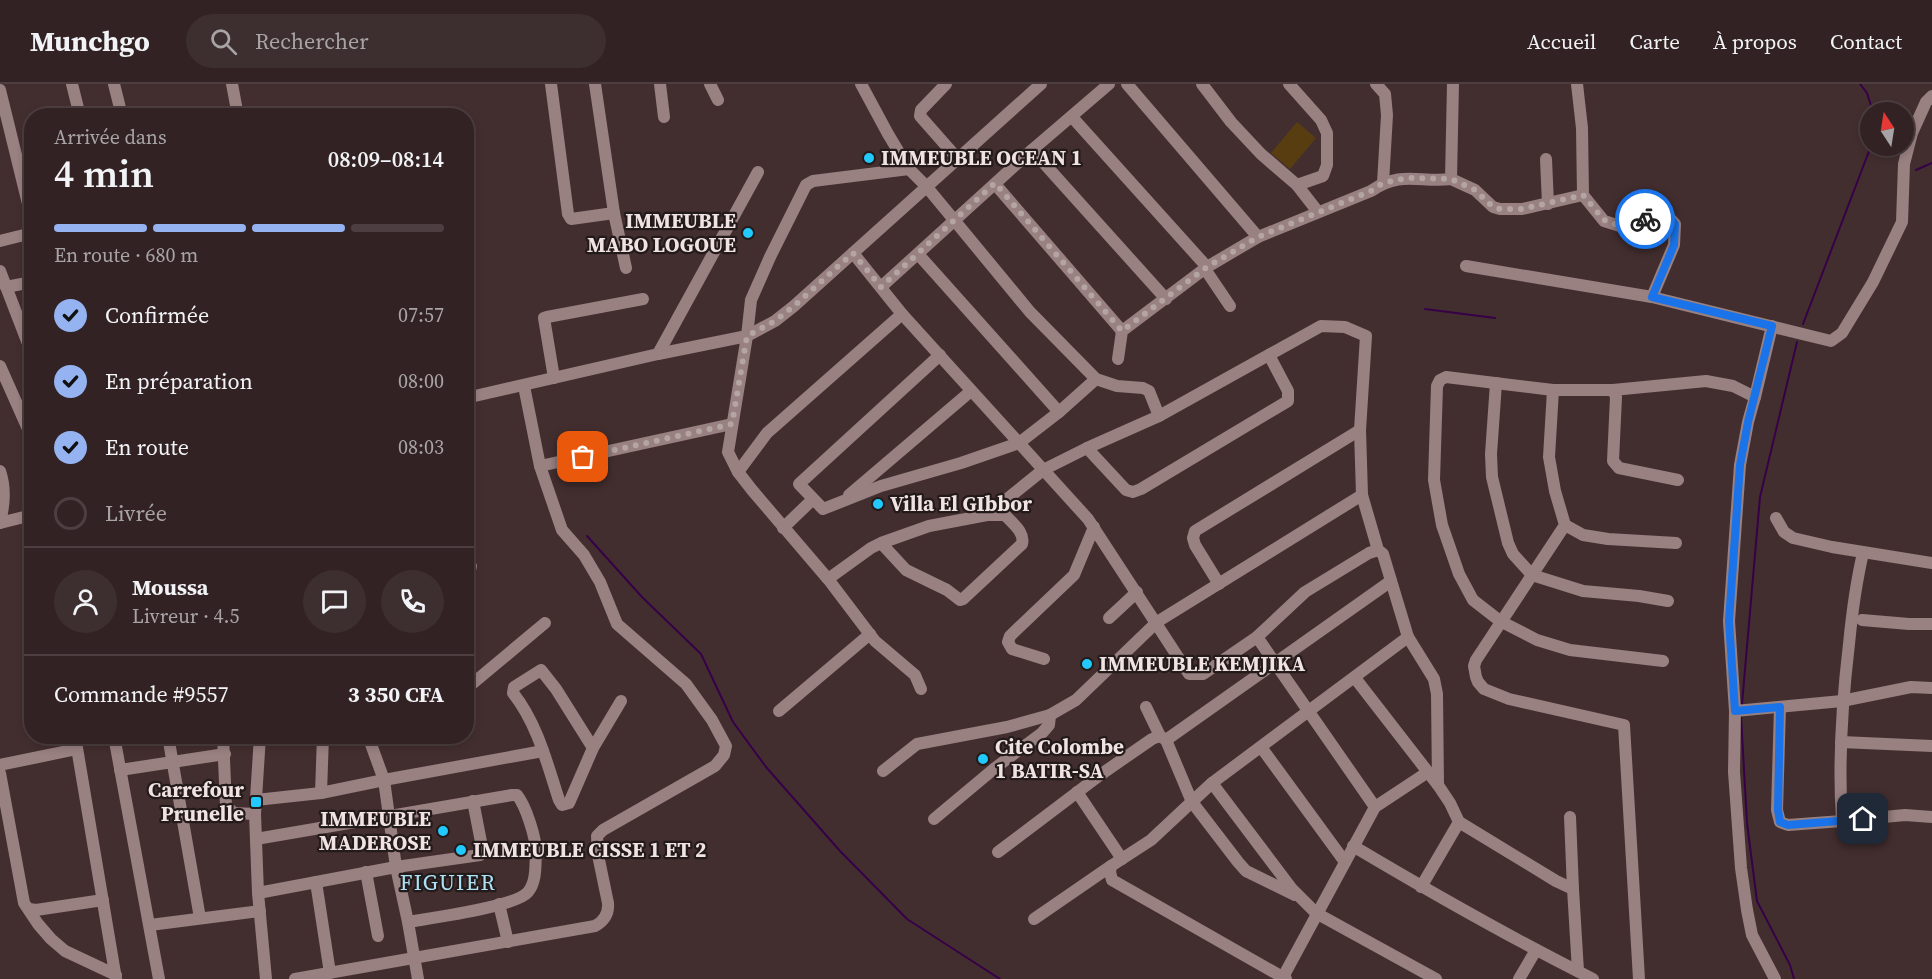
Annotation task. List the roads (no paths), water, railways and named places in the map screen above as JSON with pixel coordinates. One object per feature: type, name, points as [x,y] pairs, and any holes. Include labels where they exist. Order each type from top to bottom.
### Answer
[{"type":"street","points":[[72,84],[78,108]]},
{"type":"street","points":[[232,84],[236,108]]},
{"type":"street","points":[[551,84],[568,214],[572,219],[579,219],[614,213]]},
{"type":"street","points":[[595,84],[614,213],[626,268]]},
{"type":"street","points":[[660,84],[664,117]]},
{"type":"street","points":[[710,84],[718,100]]},
{"type":"street","points":[[946,84],[921,110],[920,116],[957,158]]},
{"type":"street","points":[[474,396],[747,336],[775,321],[1041,84]]},
{"type":"street","points":[[881,287],[1032,150],[1109,84]]},
{"type":"street","points":[[1127,84],[1258,237]]},
{"type":"street","points":[[1202,84],[1231,122],[1297,185],[1318,212]]},
{"type":"street","points":[[1289,84],[1321,120],[1327,133],[1327,165],[1323,176],[1297,185]]},
{"type":"street","points":[[1376,84],[1385,89],[1387,115],[1383,183]]},
{"type":"street","points":[[1451,179],[1453,84]]},
{"type":"street","points":[[1577,84],[1582,128],[1583,195],[1604,220],[1620,226],[1666,214],[1675,224],[1674,245],[1652,297]]},
{"type":"street","points":[[118,85],[121,108]]},
{"type":"street","points":[[864,86],[909,169],[926,186],[1030,312],[1096,379],[1117,386],[1143,388],[1149,391],[1159,416]]},
{"type":"street","points":[[0,90],[24,188]]},
{"type":"street","points":[[1466,266],[1652,297],[1831,340],[1842,333],[1873,282],[1902,222],[1904,164],[1912,134],[1926,102],[1932,96]]},
{"type":"street","points":[[1072,117],[1206,268],[1230,306]]},
{"type":"street","points":[[1032,150],[1166,299]]},
{"type":"street","points":[[1546,159],[1548,204]]},
{"type":"street","points":[[909,169],[813,181],[806,185],[751,300],[728,452],[738,472],[828,579],[875,641],[915,675],[921,689]]},
{"type":"street","points":[[658,354],[758,172]]},
{"type":"street","points":[[1118,359],[1122,331],[1206,268],[1258,237],[1371,191],[1383,183],[1407,178],[1451,179],[1475,190],[1493,207],[1500,209],[1522,209],[1583,195]]},
{"type":"street","points":[[995,183],[1122,331]]},
{"type":"street","points":[[0,241],[24,235]]},
{"type":"street","points":[[853,253],[902,314],[1088,519],[1190,674],[1203,674],[1257,637],[1305,592],[1369,553],[1378,550]]},
{"type":"street","points":[[918,254],[1059,412]]},
{"type":"street","points":[[0,271],[24,328]]},
{"type":"street","points":[[6,286],[24,283]]},
{"type":"street","points":[[554,378],[544,318],[643,299]]},
{"type":"street","points":[[738,472],[767,433],[902,314]]},
{"type":"street","points":[[987,514],[1043,470],[1159,416],[1321,326],[1345,327],[1366,336],[1360,430],[1362,495],[1408,637],[1434,680],[1437,694],[1438,785]]},
{"type":"street","points":[[1772,326],[1748,422],[1740,465],[1729,621],[1735,711],[1734,772],[1744,889],[1752,935],[1775,979]]},
{"type":"street","points":[[940,355],[799,484],[812,500],[823,508],[881,486],[961,463],[1019,443],[1096,379]]},
{"type":"street","points":[[1087,448],[1126,490],[1133,492],[1141,489],[1288,401],[1288,392],[1269,355]]},
{"type":"street","points":[[0,366],[24,420]]},
{"type":"street","points":[[1663,661],[1570,650],[1536,640],[1500,621],[1473,600],[1467,591],[1442,525],[1434,480],[1437,386],[1440,380],[1446,377],[1553,390],[1613,390],[1706,381],[1733,386],[1755,397]]},
{"type":"street","points":[[1496,383],[1491,454],[1492,477],[1514,554],[1532,574],[1583,591],[1668,601]]},
{"type":"street","points":[[295,979],[600,924],[609,911],[598,855],[597,836],[603,830],[715,766],[724,756],[726,746],[712,720],[686,684],[617,624],[600,582],[584,555],[562,530],[540,466],[524,386]]},
{"type":"street","points":[[1553,390],[1549,457],[1555,491],[1565,525],[1583,535],[1608,539],[1676,543]]},
{"type":"street","points":[[1613,390],[1616,398],[1613,461],[1615,465],[1619,468],[1678,480]]},
{"type":"street","points":[[840,502],[972,391]]},
{"type":"street","points":[[540,466],[732,424]]},
{"type":"street","points":[[1219,584],[1194,545],[1195,531],[1360,430]]},
{"type":"street","points":[[0,471],[4,484],[4,507],[0,523],[24,516]]},
{"type":"street","points":[[883,771],[917,744],[1007,727],[1050,715],[1076,700],[1157,622],[1362,495]]},
{"type":"street","points":[[783,528],[812,500]]},
{"type":"street","points":[[828,579],[871,548],[881,543],[929,526],[987,514],[1005,515],[1023,535],[1022,544],[960,600],[947,590],[906,570],[881,543]]},
{"type":"street","points":[[1776,518],[1784,532],[1794,538],[1863,553],[1932,563]]},
{"type":"street","points":[[1565,525],[1500,621],[1474,666],[1478,682],[1484,689],[1509,699],[1624,725],[1639,979]]},
{"type":"street","points":[[1044,659],[1012,649],[1008,642],[1010,636],[1074,575],[1094,527]]},
{"type":"street","points":[[1842,820],[1842,701],[1856,582],[1863,553]]},
{"type":"street","points":[[998,852],[1152,739],[1163,738],[1275,663],[1390,581]]},
{"type":"street","points":[[1109,618],[1137,592]]},
{"type":"street","points":[[1862,620],[1932,624]]},
{"type":"street","points":[[474,682],[545,623]]},
{"type":"street","points":[[779,711],[870,634]]},
{"type":"street","points":[[1257,637],[1375,807]]},
{"type":"street","points":[[1034,919],[1151,840],[1212,783],[1408,637]]},
{"type":"street","points":[[592,747],[541,669],[512,690],[524,707],[543,750],[559,800],[565,806],[569,803],[592,747],[621,701]]},
{"type":"street","points":[[1355,678],[1438,785],[1459,822],[1573,889]]},
{"type":"street","points":[[1735,711],[1842,701],[1911,687],[1932,688]]},
{"type":"street","points":[[1146,707],[1192,802],[1246,871],[1302,899]]},
{"type":"street","points":[[1780,707],[1778,810],[1780,822],[1788,825],[1905,815],[1932,817]]},
{"type":"street","points":[[934,819],[995,768],[1042,733],[1049,725],[1050,715]]},
{"type":"street","points":[[1841,742],[1932,746]]},
{"type":"street","points":[[0,765],[73,744]]},
{"type":"street","points":[[76,744],[116,977]]},
{"type":"street","points":[[115,744],[159,979]]},
{"type":"street","points":[[170,744],[200,918]]},
{"type":"street","points":[[224,744],[226,806],[234,813],[255,814]]},
{"type":"street","points":[[260,744],[255,814],[258,893],[266,979]]},
{"type":"street","points":[[321,793],[323,744]]},
{"type":"street","points":[[371,744],[384,780],[396,867],[418,979]]},
{"type":"street","points":[[1261,747],[1345,862]]},
{"type":"street","points":[[256,800],[321,793],[543,750]]},
{"type":"street","points":[[120,770],[225,754]]},
{"type":"street","points":[[1111,866],[1112,880],[1284,978],[1316,913],[1375,807],[1428,772]]},
{"type":"street","points":[[0,773],[24,903],[38,924],[65,951],[116,977]]},
{"type":"street","points":[[1212,783],[1292,889],[1316,913],[1436,979]]},
{"type":"street","points":[[1077,792],[1122,859]]},
{"type":"street","points":[[256,840],[517,795],[525,810],[536,846],[535,872],[527,894],[499,904],[408,922]]},
{"type":"street","points":[[258,893],[366,872],[480,855],[482,847],[473,801]]},
{"type":"street","points":[[1570,817],[1578,971]]},
{"type":"street","points":[[1421,887],[1459,822]]},
{"type":"street","points":[[1353,846],[1421,887],[1593,979]]},
{"type":"street","points":[[366,872],[378,936]]},
{"type":"street","points":[[316,882],[330,973]]},
{"type":"street","points":[[29,909],[36,910],[103,900]]},
{"type":"street","points":[[499,904],[508,942]]},
{"type":"street","points":[[150,925],[260,911]]},
{"type":"street","points":[[1519,979],[1536,950]]},
{"type":"waterway","points":[[1860,84],[1867,93],[1870,102]]},
{"type":"waterway","points":[[1803,324],[1867,156]]},
{"type":"waterway","points":[[1916,170],[1932,163]]},
{"type":"waterway","points":[[1425,309],[1495,318]]},
{"type":"waterway","points":[[1742,704],[1760,497],[1797,342]]},
{"type":"waterway","points":[[587,536],[642,597],[701,654],[733,722],[766,767],[840,851],[907,919],[1000,979]]},
{"type":"waterway","points":[[1741,716],[1747,823],[1757,901],[1790,965],[1794,979]]},
{"type":"place","name":"IMMEUBLE OCEAN 1","points":[[869,158]]},
{"type":"place","name":"IMMEUBLE MABO LOGOUE","points":[[748,233]]},
{"type":"place","name":"Villa El GIbbor","points":[[878,504]]},
{"type":"place","name":"IMMEUBLE KEMJIKA","points":[[1087,664]]},
{"type":"place","name":"Cite Colombe 1 BATIR-SA","points":[[983,759]]},
{"type":"place","name":"Carrefour Prunelle","points":[[256,802]]},
{"type":"place","name":"IMMEUBLE MADEROSE","points":[[443,831]]},
{"type":"place","name":"IMMEUBLE CISSE 1 ET 2","points":[[461,850]]},
{"type":"district","name":"FIGUIER","points":[[448,882]]}]
